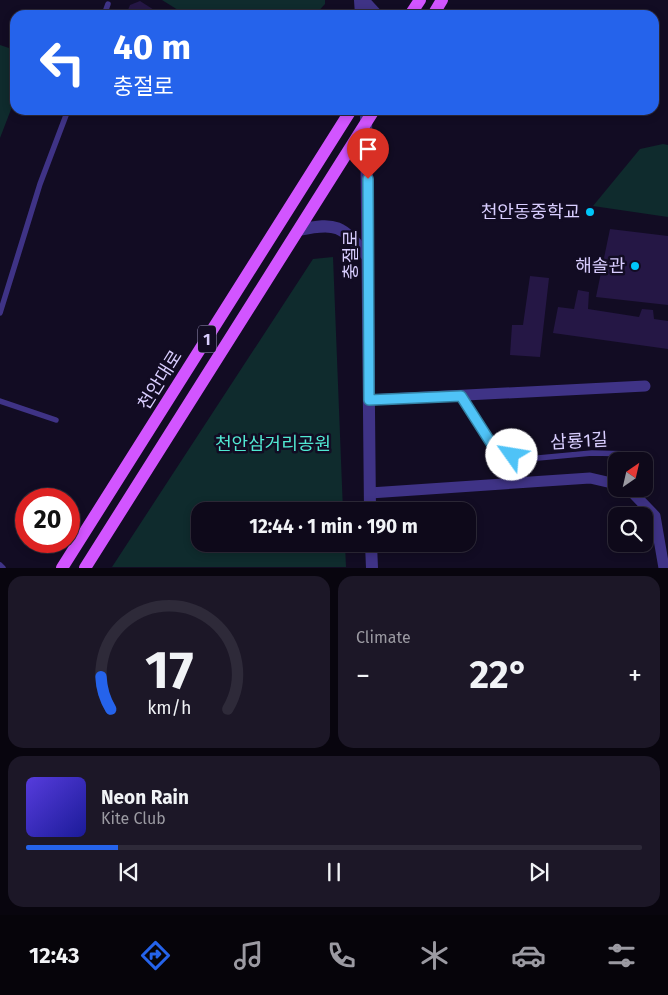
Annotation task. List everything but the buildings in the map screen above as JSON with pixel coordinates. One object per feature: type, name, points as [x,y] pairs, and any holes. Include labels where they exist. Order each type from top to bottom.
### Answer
[{"type":"main road","name":"천안대로","points":[[62,568],[348,115]]},
{"type":"main road","name":"1","points":[[85,568],[299,230],[367,116]]},
{"type":"street","points":[[362,0],[372,10]]},
{"type":"street","name":"충절로","points":[[367,116],[370,502]]},
{"type":"street","points":[[299,230],[321,225],[341,228],[368,257]]},
{"type":"street","points":[[369,400],[646,386]]},
{"type":"street","points":[[370,494],[590,478],[608,482]]},
{"type":"street","points":[[638,498],[656,516],[664,568]]},
{"type":"street","points":[[371,552],[372,568]]},
{"type":"lane","points":[[106,10],[108,4]]},
{"type":"lane","points":[[0,313],[40,184],[66,115]]},
{"type":"lane","points":[[461,396],[516,483]]},
{"type":"lane","points":[[0,401],[56,420]]},
{"type":"lane","name":"삼룡1길","points":[[498,454],[538,458],[608,453]]},
{"type":"lane","points":[[0,565],[3,568]]},
{"type":"green space","points":[[162,0],[325,0],[325,4],[320,10],[178,10]]},
{"type":"green space","points":[[0,45],[10,48],[10,112],[0,138]]},
{"type":"green space","points":[[663,144],[668,145],[668,217],[593,206],[640,149]]},
{"type":"green space","name":"천안삼거리공원","points":[[333,257],[343,502],[191,502],[191,552],[345,552],[346,567],[112,567],[313,259]]},
{"type":"place","name":"천안동중학교","points":[[590,212]]},
{"type":"place","name":"해솔관","points":[[635,266]]},
{"type":"route","points":[[368,179],[369,400],[461,396],[495,446],[498,454],[512,455]]}]
